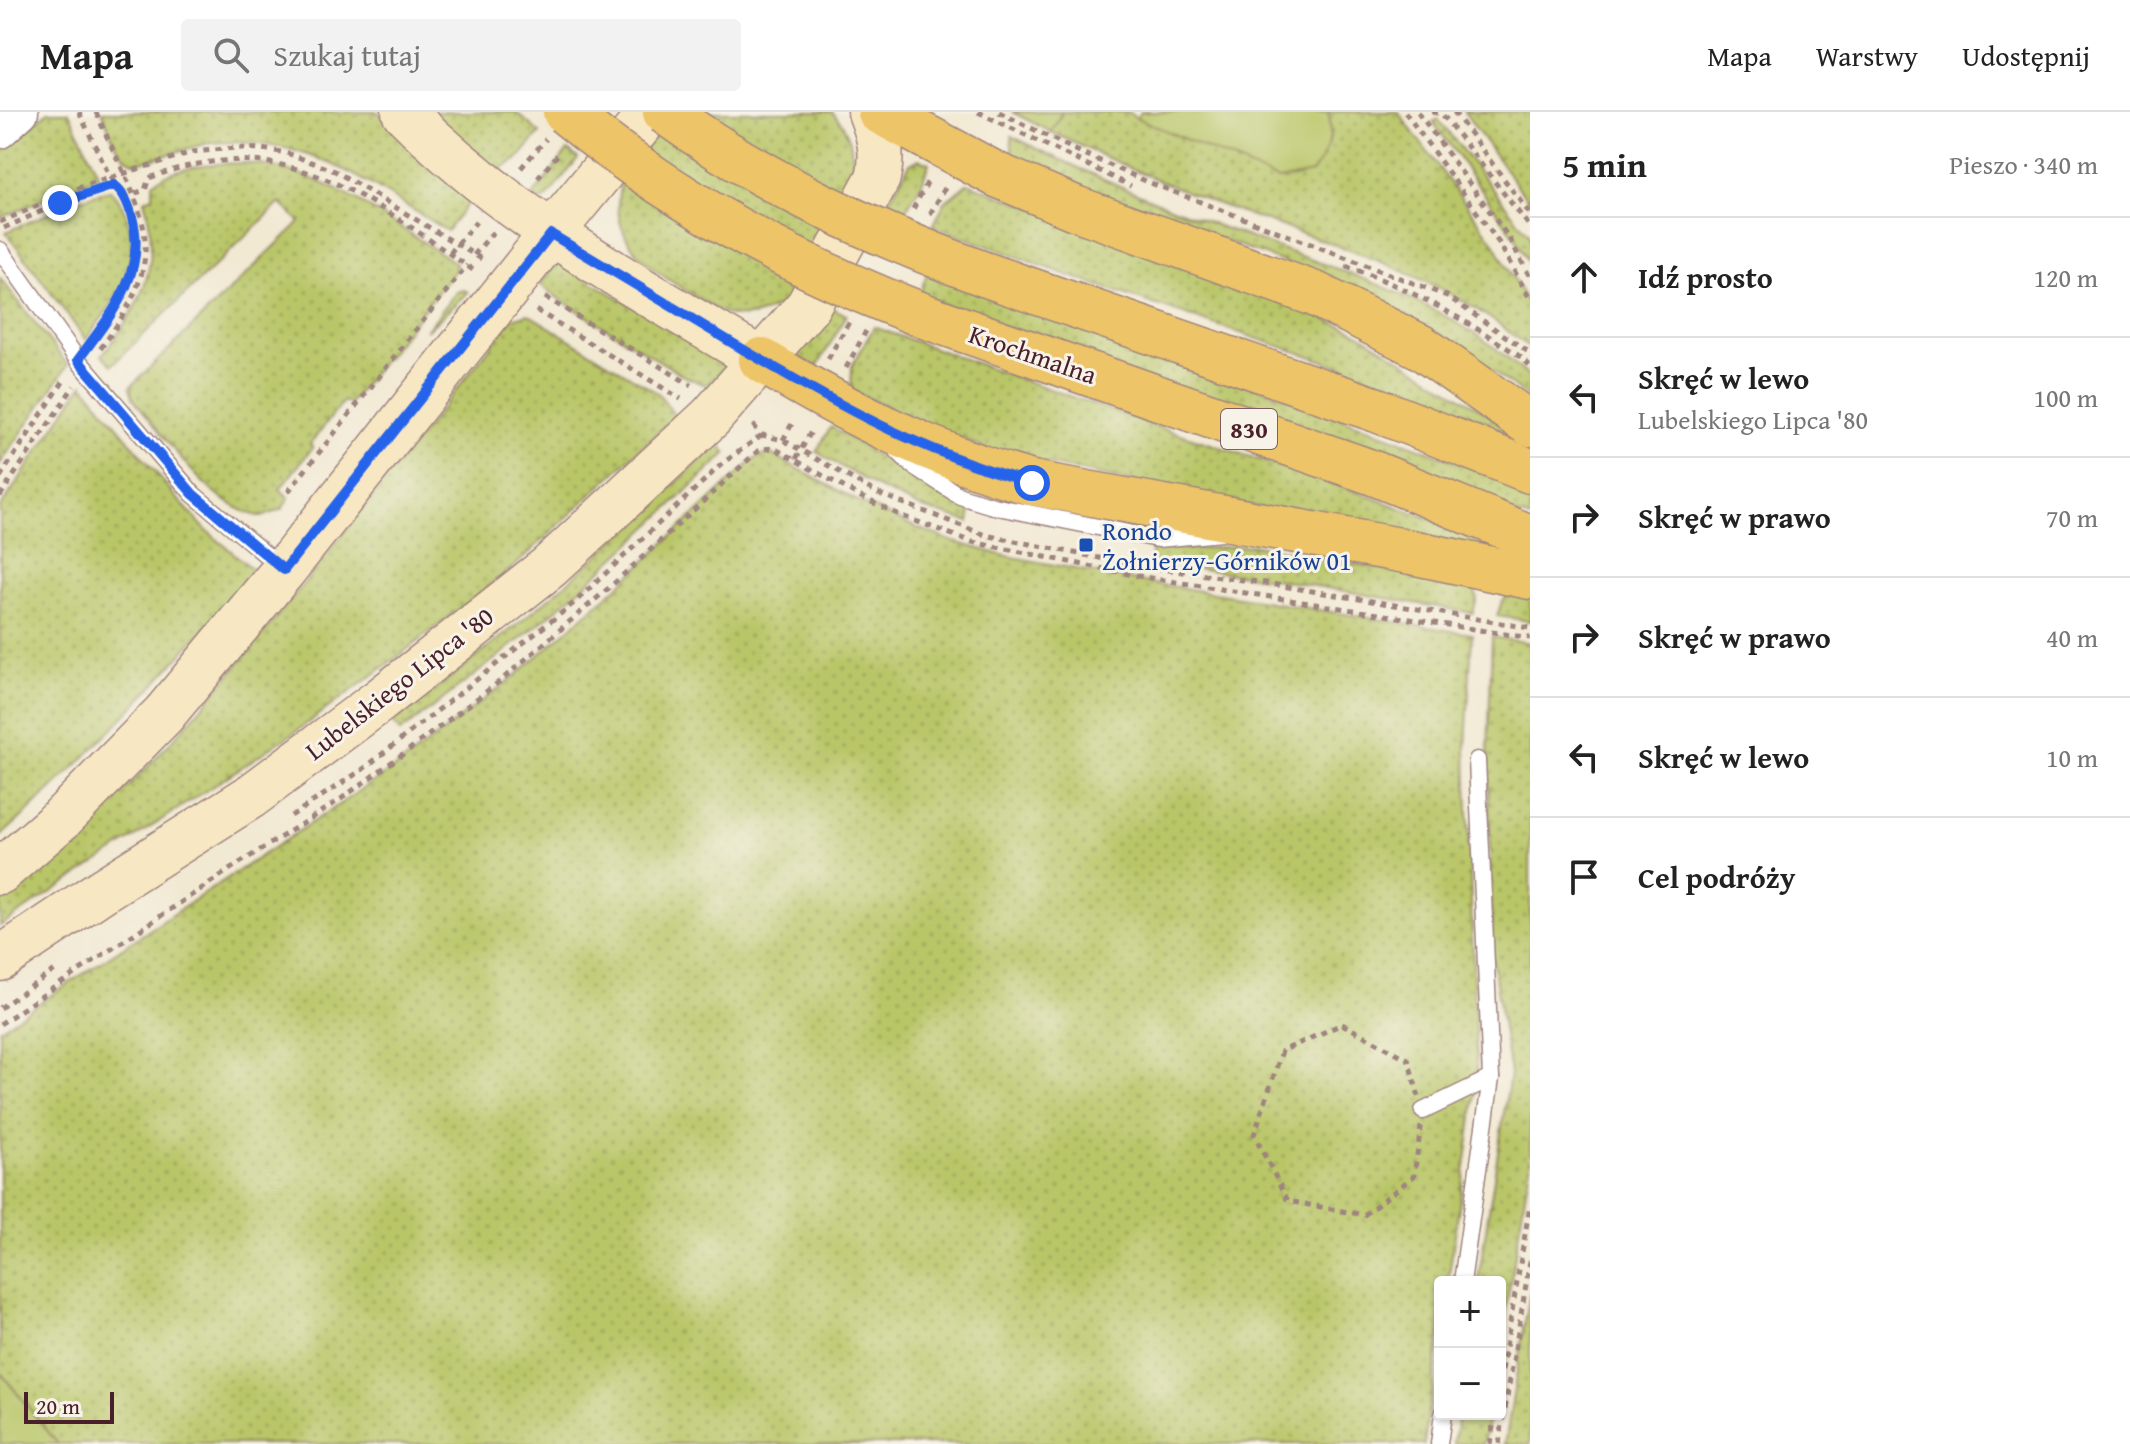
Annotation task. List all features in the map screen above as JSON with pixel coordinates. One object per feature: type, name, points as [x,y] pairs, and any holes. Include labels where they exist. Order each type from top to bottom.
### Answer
[{"type":"main road","points":[[404,112],[452,158],[551,234],[761,360],[864,418],[930,450],[1046,486],[1411,552],[1530,577]]},
{"type":"main road","points":[[0,872],[61,819],[164,714],[284,570],[651,112]]},
{"type":"main road","name":"830","points":[[665,112],[735,159],[791,191],[876,232],[984,274],[1364,405],[1530,471]]},
{"type":"main road","name":"Lubelskiego Lipca '80","points":[[0,959],[250,797],[428,662],[549,567],[711,417],[808,306],[878,178],[882,162],[880,136],[870,112]]},
{"type":"main road","points":[[880,112],[997,175],[1075,208],[1315,294],[1421,347],[1530,424]]},
{"type":"main road","name":"Krochmalna","points":[[557,124],[740,233],[841,282],[964,330],[1371,472],[1530,537]]},
{"type":"street","points":[[0,131],[21,112]]},
{"type":"lane","points":[[0,250],[82,364],[193,494],[284,570]]},
{"type":"lane","points":[[1463,1276],[1491,1078],[1477,760]]},
{"type":"lane","points":[[1423,1111],[1491,1078]]},
{"type":"lane","points":[[1439,1444],[1442,1420]]},
{"type":"path","points":[[0,496],[131,279],[136,240],[132,215],[79,112]]},
{"type":"path","points":[[0,477],[82,364],[128,309],[141,279],[146,248],[142,213],[96,112]]},
{"type":"path","points":[[999,112],[1148,182],[1447,296],[1530,353]]},
{"type":"path","points":[[1418,112],[1509,238],[1530,277]]},
{"type":"path","points":[[1432,112],[1442,114],[1530,227]]},
{"type":"path","points":[[1454,112],[1530,214]]},
{"type":"path","points":[[1408,113],[1499,243],[1530,299]]},
{"type":"path","points":[[520,170],[557,124]]},
{"type":"path","points":[[0,222],[110,177],[192,152],[262,149],[287,153],[335,171],[491,265]]},
{"type":"path","points":[[124,197],[145,190],[149,178],[189,165],[217,159],[281,163],[334,182],[467,265],[288,492]]},
{"type":"path","points":[[0,230],[60,203],[114,185]]},
{"type":"path","points":[[450,253],[485,212]]},
{"type":"path","points":[[474,255],[494,231]]},
{"type":"path","points":[[535,291],[702,391]]},
{"type":"path","points":[[524,303],[688,404]]},
{"type":"path","points":[[796,459],[820,416]]},
{"type":"path","points":[[0,1024],[235,866],[341,799],[499,682],[610,587],[760,449],[774,448],[861,497],[902,516],[993,547],[1138,576],[1530,638]]},
{"type":"path","points":[[1342,1024],[1408,1059],[1423,1111],[1414,1176],[1364,1215],[1288,1201],[1254,1135],[1282,1051],[1342,1024]]},
{"type":"path","points":[[1506,1348],[1530,1205]]},
{"type":"path","points":[[1499,1444],[1530,1261]]},
{"type":"path","points":[[1490,1444],[1494,1420]]},
{"type":"green space","points":[[48,112],[69,112],[99,176],[0,218],[0,154]]},
{"type":"green space","points":[[102,112],[378,112],[419,153],[472,198],[447,231],[336,166],[278,147],[211,143],[134,162],[118,148]]},
{"type":"green space","points":[[431,112],[516,112],[540,133],[517,160],[497,171]]},
{"type":"green space","points":[[673,112],[832,112],[843,125],[850,141],[855,169],[854,185],[788,300],[776,307],[744,316],[719,311],[663,276],[637,253],[627,239],[618,206],[620,187],[635,161]]},
{"type":"green space","points":[[1012,112],[1062,112],[1051,132]]},
{"type":"green space","points":[[1062,112],[1128,112],[1137,118],[1312,173],[1328,144],[1331,129],[1328,112],[1398,112],[1493,241],[1530,308],[1530,348],[1495,322],[1424,281],[1348,249],[1184,191],[1051,132]]},
{"type":"green space","points":[[1141,112],[1328,112],[1331,129],[1326,151],[1312,173],[1278,180],[1137,118]]},
{"type":"green space","points":[[1464,112],[1530,112],[1530,203]]},
{"type":"green space","points":[[1438,119],[1530,236],[1530,265],[1515,237],[1433,122]]},
{"type":"green space","points":[[1011,136],[1158,202],[1397,292],[1433,309],[1500,351],[1530,378],[1530,399],[1450,340],[1364,292],[1019,164],[1013,158]]},
{"type":"green space","points":[[568,150],[578,158],[546,199],[541,201],[533,196]]},
{"type":"green space","points":[[919,159],[929,163],[922,183],[904,213],[887,205],[910,163]]},
{"type":"green space","points":[[247,163],[304,176],[331,187],[382,215],[456,263],[455,270],[349,404],[344,401],[310,444],[313,447],[280,489],[289,498],[282,509],[262,517],[224,500],[206,485],[133,398],[130,387],[300,222],[280,203],[112,365],[102,355],[128,319],[145,283],[151,245],[144,200],[153,197],[153,183],[185,168]]},
{"type":"green space","points":[[968,183],[1353,330],[1487,413],[1530,449],[1503,440],[1506,434],[1483,420],[1339,366],[1073,277],[933,226],[945,202]]},
{"type":"green space","points":[[110,190],[125,212],[131,254],[118,294],[86,340],[6,232],[81,199]]},
{"type":"green space","points":[[558,262],[724,360],[724,369],[706,385],[684,376],[559,299],[540,284]]},
{"type":"green space","points":[[927,273],[1294,400],[1530,490],[1530,519],[919,296]]},
{"type":"green space","points":[[0,278],[68,365],[0,464]]},
{"type":"green space","points":[[456,292],[468,292],[426,331]]},
{"type":"green space","points":[[827,306],[847,315],[815,370],[795,359],[792,349]]},
{"type":"green space","points":[[528,314],[659,394],[675,416],[515,566],[396,658],[298,730],[0,926],[0,901],[90,824],[173,740],[287,604],[512,319]]},
{"type":"green space","points":[[874,327],[1143,422],[1355,491],[1529,556],[1234,503],[995,453],[851,391],[852,366]]},
{"type":"green space","points":[[83,384],[206,530],[255,571],[100,741],[0,837],[0,508]]},
{"type":"green space","points":[[831,427],[931,489],[971,509],[969,522],[919,507],[816,452]]},
{"type":"green space","points":[[718,443],[727,453],[606,566],[524,636],[400,732],[392,722],[555,593]]},
{"type":"green space","points":[[771,454],[863,504],[908,524],[954,542],[1002,555],[1138,581],[1472,634],[1466,749],[1477,1085],[1449,1276],[1434,1276],[1434,1376],[1424,1444],[58,1444],[0,1372],[0,1029],[409,758],[518,673],[760,456]]},
{"type":"green space","points":[[1256,545],[1473,586],[1477,597],[1473,613],[1280,580],[1150,562],[1152,547],[1194,549]]},
{"type":"green space","points":[[1511,592],[1530,593],[1530,621],[1497,616],[1502,601]]},
{"type":"green space","points":[[1492,637],[1530,643],[1530,1165],[1506,1309],[1506,1276],[1479,1276],[1510,1074],[1492,957],[1488,752]]},
{"type":"green space","points":[[1530,1291],[1530,1444],[1505,1444]]},
{"type":"green space","points":[[0,1372],[58,1444],[0,1444]]},
{"type":"green space","points":[[1457,1420],[1488,1420],[1484,1444],[1454,1444]]},
{"type":"place","name":"Rondo Żołnierzy-Górników 01","points":[[1086,545]]},
{"type":"route","points":[[60,203],[114,185],[124,197],[134,228],[136,252],[125,294],[78,360],[193,494],[284,570],[551,234],[811,390],[889,431],[978,468],[1032,483]]}]
